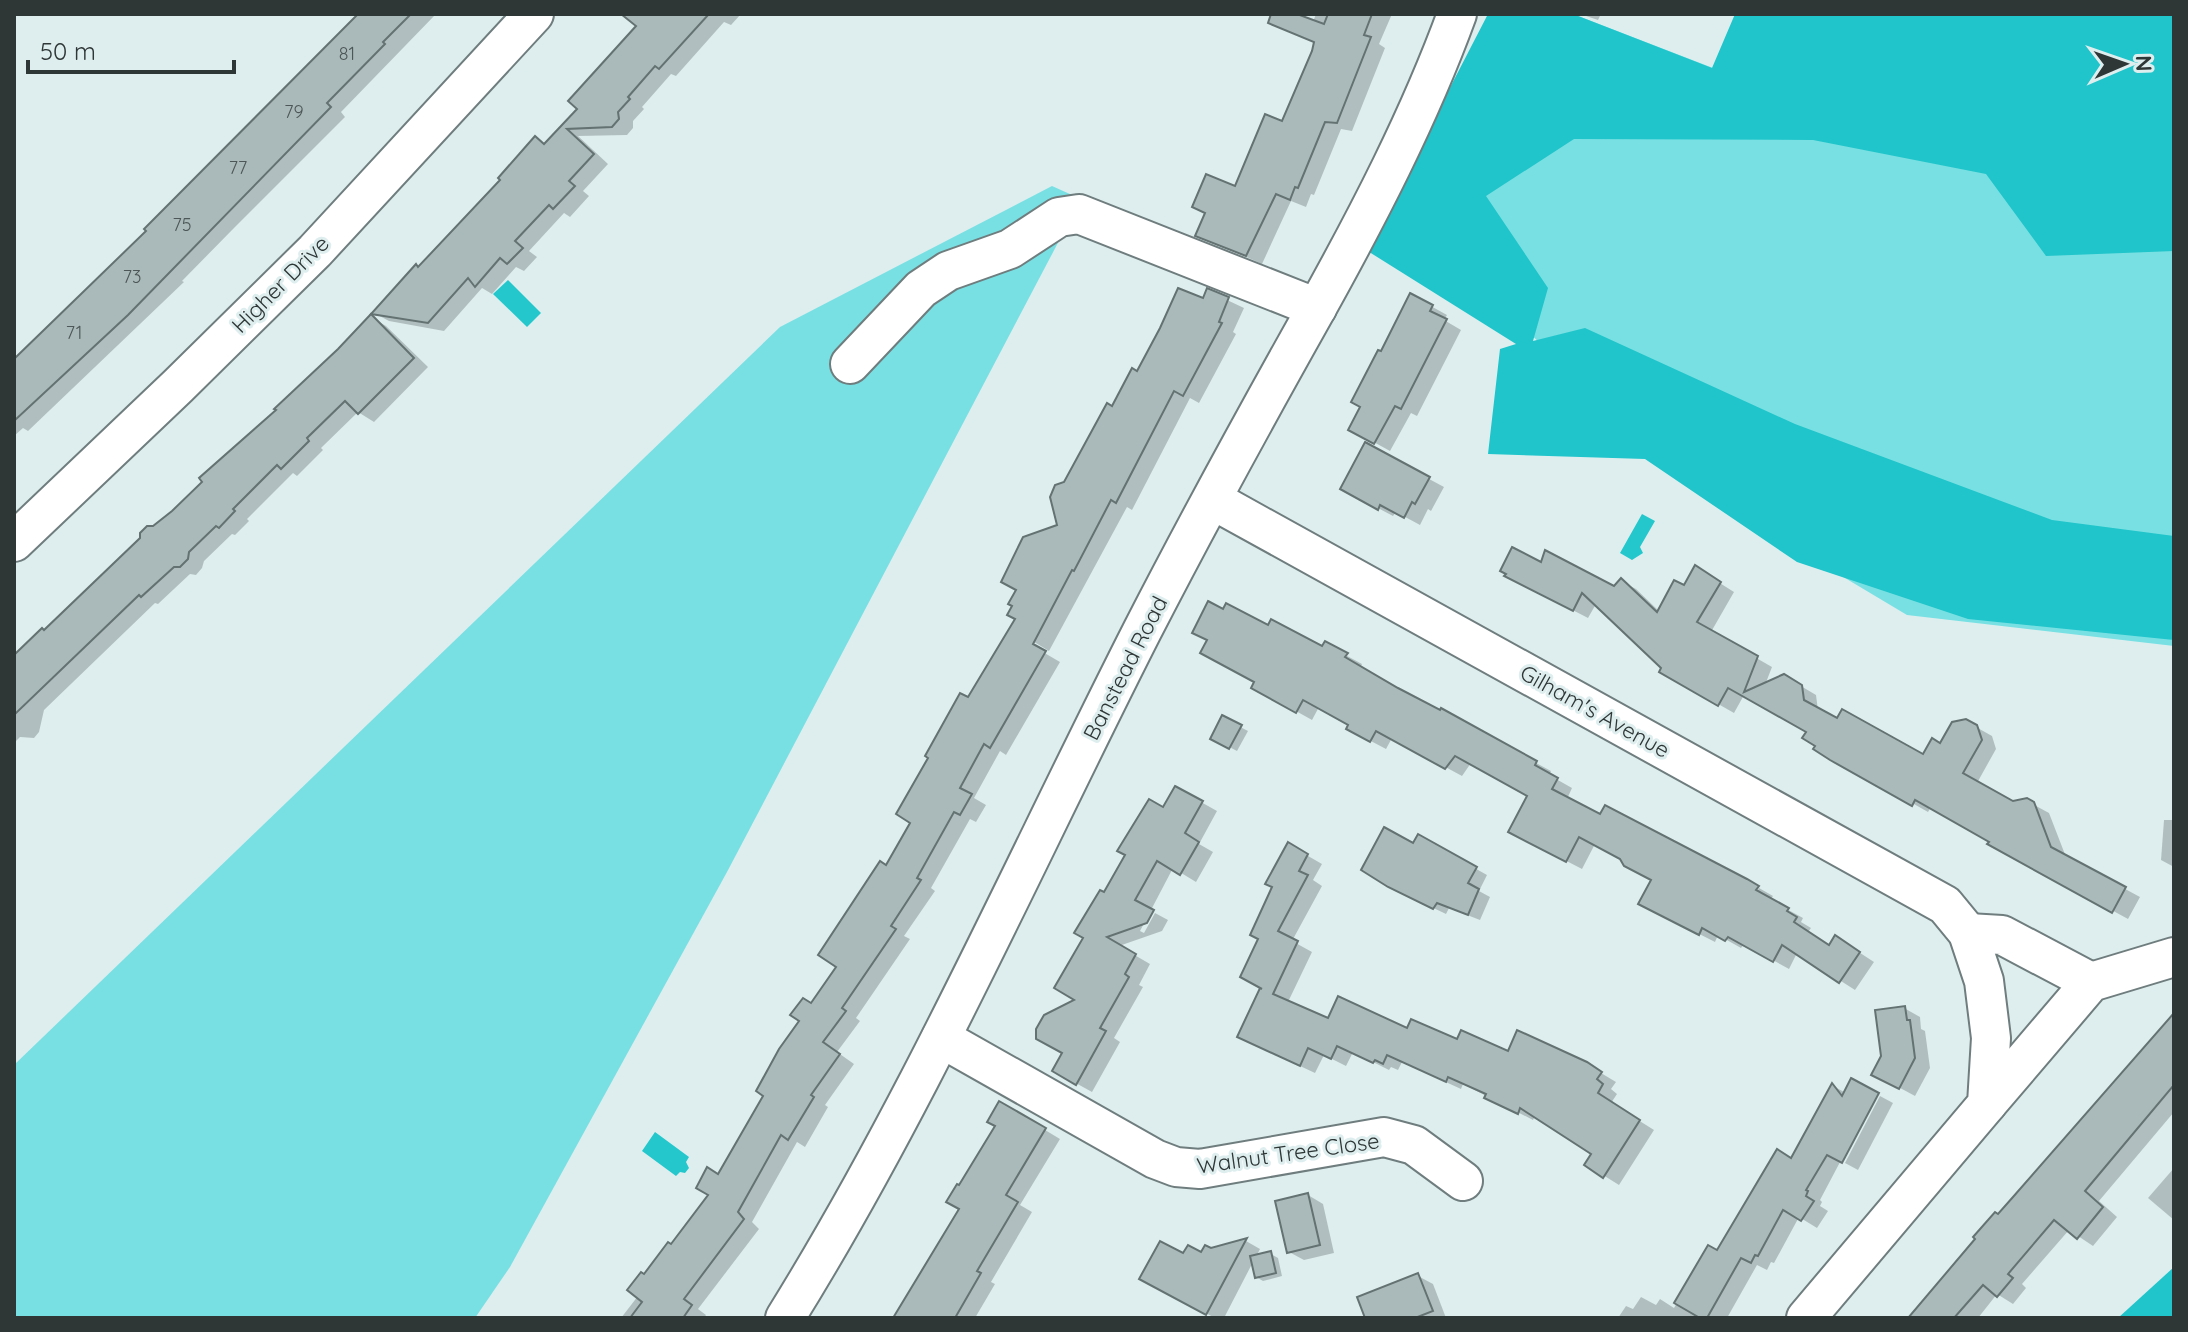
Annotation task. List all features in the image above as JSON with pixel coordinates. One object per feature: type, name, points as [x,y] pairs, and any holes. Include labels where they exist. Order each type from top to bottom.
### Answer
[{"type":"street","name":"Higher Drive","points":[[14,542],[315,251],[534,14]]},
{"type":"street","name":"Banstead Road","points":[[785,1318],[858,1195],[941,1038],[1137,642],[1366,219],[1407,135],[1457,14]]},
{"type":"street","points":[[850,364],[921,289],[948,271],[1010,249],[1059,217],[1079,214],[1317,308]]},
{"type":"street","name":"Gilham's Avenue","points":[[1213,500],[1945,905],[1968,933],[1984,981],[1991,1038],[1987,1104]]},
{"type":"street","points":[[1968,933],[2002,935],[2091,982]]},
{"type":"street","points":[[1806,1318],[2091,982],[2174,957]]},
{"type":"street","name":"Walnut Tree Close","points":[[941,1038],[1155,1159],[1176,1167],[1200,1169],[1384,1137],[1414,1145],[1463,1181]]},
{"type":"shaded area","points":[[1488,14],[1573,14],[1712,68],[1735,14],[2174,14],[2174,251],[2046,256],[1986,174],[1813,140],[1574,139],[1486,196],[1548,288],[1533,341],[1585,328],[1795,424],[2052,520],[2174,536],[2174,640],[1968,619],[1797,562],[1645,459],[1488,454],[1500,349],[1516,344],[1366,250]]},
{"type":"shaded area","points":[[1498,14],[1573,14],[1713,68],[2174,149],[2174,646],[1907,615],[1689,485],[1459,266]]},
{"type":"shaded area","points":[[1052,186],[1081,199],[727,872],[510,1267],[475,1318],[14,1318],[14,1065],[780,327]]},
{"type":"shaded area","points":[[508,280],[541,313],[527,327],[493,294]]},
{"type":"shaded area","points":[[1642,514],[1655,521],[1640,547],[1643,553],[1632,560],[1620,553]]},
{"type":"shaded area","points":[[655,1132],[689,1157],[686,1162],[689,1168],[685,1173],[680,1172],[676,1176],[642,1151]]},
{"type":"shaded area","points":[[2174,1267],[2174,1318],[2118,1318]]},
{"type":"building","points":[[358,14],[411,14],[327,103],[331,107],[128,315],[14,421],[14,359],[146,231],[144,229]]},
{"type":"building","points":[[621,14],[709,14],[659,69],[655,66],[628,97],[630,99],[618,112],[619,119],[612,127],[567,129],[594,154],[569,181],[575,186],[553,209],[549,205],[515,241],[523,248],[507,264],[500,258],[475,287],[468,278],[428,323],[371,314],[500,180],[498,178],[535,136],[544,144],[577,109],[568,101],[636,26]]},
{"type":"building","points":[[1271,14],[1297,14],[1324,24],[1328,14],[1372,14],[1364,35],[1371,37],[1337,123],[1325,122],[1298,188],[1295,187],[1290,200],[1276,194],[1246,256],[1195,236],[1205,213],[1192,207],[1206,174],[1235,186],[1265,114],[1282,121],[1312,51],[1314,42],[1268,23]]},
{"type":"building","points":[[1178,288],[1203,298],[1207,288],[1229,297],[1219,322],[1222,323],[1183,396],[1174,391],[1116,503],[1111,500],[1072,570],[1033,644],[1046,651],[990,748],[984,744],[960,788],[972,794],[960,815],[954,812],[917,878],[921,880],[891,926],[896,929],[842,1008],[846,1011],[823,1042],[840,1054],[811,1095],[814,1097],[788,1140],[781,1135],[738,1212],[744,1219],[684,1299],[692,1305],[683,1318],[630,1318],[642,1302],[627,1290],[641,1272],[644,1274],[668,1242],[671,1244],[708,1195],[696,1188],[707,1167],[718,1174],[763,1096],[756,1091],[799,1021],[790,1015],[803,998],[811,1003],[836,967],[818,955],[880,861],[886,865],[910,823],[896,814],[928,758],[925,756],[960,693],[968,697],[1015,619],[1007,615],[1012,606],[1008,604],[1016,590],[1001,582],[1023,537],[1057,525],[1050,497],[1055,485],[1064,482],[1107,403],[1112,406],[1132,368],[1137,371]]},
{"type":"building","points":[[1410,293],[1433,305],[1430,311],[1447,319],[1401,409],[1395,406],[1374,444],[1348,430],[1360,407],[1351,402]]},
{"type":"building","points":[[371,314],[414,358],[358,414],[345,401],[281,469],[277,465],[233,509],[235,511],[219,528],[216,526],[189,552],[188,559],[180,567],[174,567],[141,597],[139,595],[14,715],[14,655],[140,538],[140,533],[147,526],[153,526],[172,511],[202,482],[199,478],[276,410]]},
{"type":"building","points":[[1365,442],[1430,477],[1404,518],[1380,505],[1378,510],[1340,489]]},
{"type":"building","points":[[1512,547],[1541,562],[1545,550],[1614,586],[1621,578],[1657,612],[1674,580],[1684,585],[1695,565],[1721,582],[1697,622],[1758,656],[1744,692],[1784,674],[1802,685],[1804,700],[1837,718],[1842,709],[1923,754],[1932,738],[1940,743],[1952,722],[1966,719],[1977,725],[1982,740],[1963,773],[2013,801],[2027,798],[2034,802],[2051,847],[2126,887],[2112,913],[1915,800],[1912,806],[1830,760],[1802,738],[1806,732],[1728,688],[1718,706],[1659,672],[1661,668],[1582,593],[1573,611],[1504,576],[1506,574],[1500,571]]},
{"type":"building","points":[[1208,601],[1223,609],[1226,603],[1268,625],[1271,619],[1322,646],[1325,641],[1348,653],[1345,657],[1398,688],[1537,761],[1535,765],[1558,778],[1552,789],[1600,814],[1605,805],[1747,879],[1759,886],[1756,890],[1789,908],[1787,911],[1797,917],[1794,922],[1829,945],[1835,935],[1860,952],[1839,983],[1782,945],[1773,962],[1728,937],[1725,941],[1702,928],[1699,935],[1638,904],[1651,880],[1624,866],[1620,859],[1579,837],[1566,862],[1508,832],[1527,796],[1455,756],[1445,769],[1376,731],[1370,742],[1346,729],[1348,725],[1303,700],[1296,713],[1251,688],[1254,682],[1200,653],[1207,640],[1192,633]]},
{"type":"building","points":[[1222,715],[1242,725],[1229,749],[1210,739]]},
{"type":"building","points":[[1175,786],[1203,801],[1185,833],[1199,842],[1180,875],[1157,861],[1135,900],[1154,910],[1147,923],[1107,937],[1136,954],[1125,974],[1129,977],[1100,1028],[1106,1031],[1076,1085],[1052,1071],[1062,1053],[1036,1039],[1036,1029],[1044,1015],[1074,1000],[1054,988],[1083,938],[1074,933],[1100,890],[1104,892],[1125,855],[1117,851],[1149,799],[1163,807]]},
{"type":"building","points":[[1384,827],[1413,843],[1418,834],[1477,867],[1468,883],[1479,889],[1468,915],[1437,903],[1433,909],[1361,870]]},
{"type":"building","points":[[1288,842],[1308,854],[1299,871],[1308,875],[1278,931],[1298,941],[1273,994],[1328,1018],[1338,996],[1407,1028],[1411,1019],[1457,1039],[1461,1030],[1508,1051],[1517,1030],[1587,1062],[1602,1072],[1597,1079],[1603,1084],[1598,1093],[1640,1120],[1603,1178],[1584,1165],[1591,1154],[1520,1108],[1518,1114],[1484,1098],[1486,1094],[1448,1077],[1446,1082],[1387,1055],[1383,1064],[1375,1060],[1373,1063],[1337,1046],[1331,1059],[1308,1048],[1300,1066],[1237,1037],[1262,989],[1240,977],[1258,939],[1250,935],[1272,887],[1265,884]]},
{"type":"building","points":[[1905,1006],[1915,1058],[1899,1089],[1871,1075],[1881,1056],[1875,1010]]},
{"type":"building","points":[[2174,1013],[2174,1085],[2085,1191],[2103,1207],[2077,1239],[2054,1220],[2008,1274],[2013,1278],[1997,1297],[1983,1285],[1954,1318],[1908,1318],[1975,1239],[1973,1237],[1995,1212],[1998,1214]]},
{"type":"building","points":[[1851,1078],[1879,1093],[1842,1163],[1827,1155],[1806,1190],[1806,1196],[1814,1201],[1801,1221],[1783,1210],[1758,1256],[1755,1255],[1751,1263],[1741,1258],[1707,1318],[1700,1318],[1674,1303],[1708,1245],[1717,1250],[1777,1149],[1791,1158],[1832,1083],[1842,1096]]},
{"type":"building","points":[[999,1101],[1046,1128],[1006,1195],[1018,1202],[977,1271],[981,1273],[955,1318],[893,1318],[959,1209],[946,1202],[995,1126],[987,1122]]},
{"type":"building","points":[[1308,1193],[1320,1245],[1287,1253],[1275,1201]]},
{"type":"building","points":[[1247,1238],[1206,1315],[1139,1279],[1160,1241],[1183,1253],[1188,1245],[1201,1252],[1205,1245],[1211,1248]]},
{"type":"building","points":[[1271,1251],[1276,1273],[1255,1278],[1250,1256]]},
{"type":"building","points":[[1418,1273],[1433,1311],[1415,1318],[1365,1318],[1357,1297]]}]
